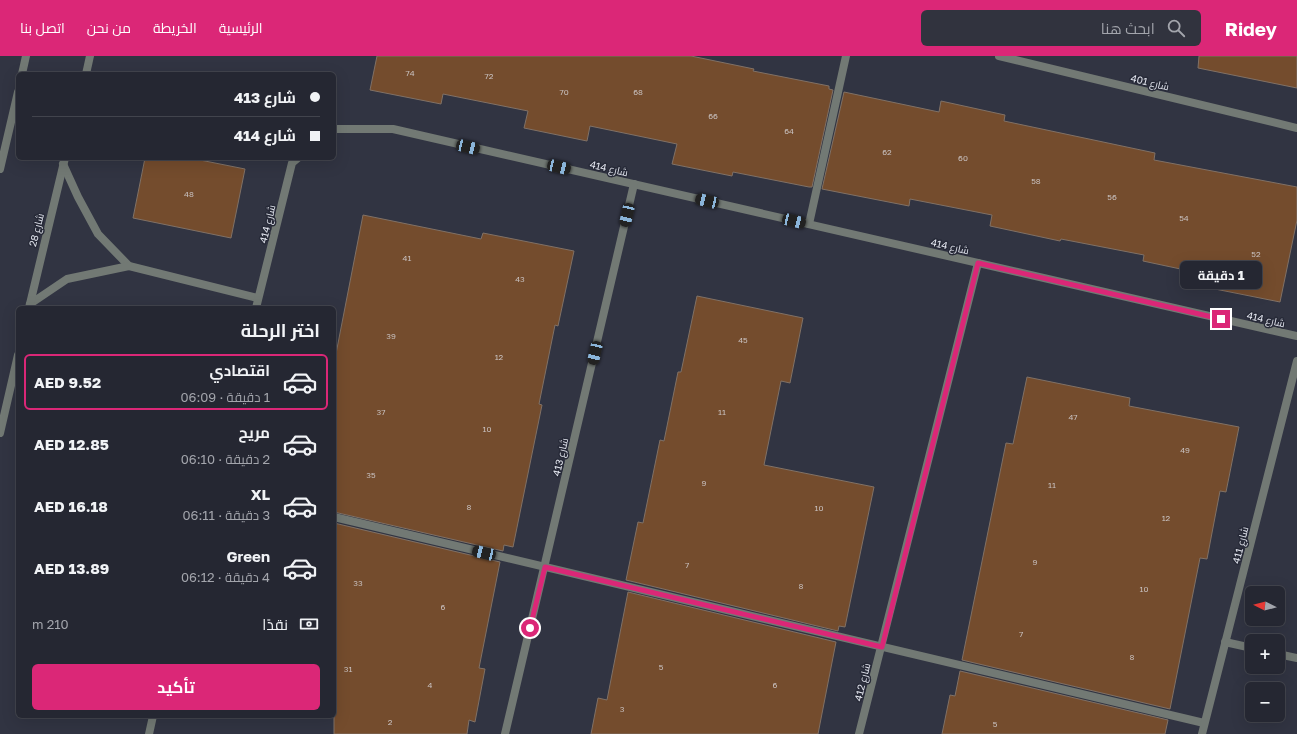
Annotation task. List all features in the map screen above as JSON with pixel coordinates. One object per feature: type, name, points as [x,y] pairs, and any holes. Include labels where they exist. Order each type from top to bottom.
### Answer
[{"type":"street","points":[[22,72],[26,56]]},
{"type":"street","points":[[86,72],[90,56]]},
{"type":"street","points":[[809,224],[846,56]]},
{"type":"street","name":"شارع 401","points":[[999,56],[1297,128]]},
{"type":"street","points":[[0,170],[16,101]]},
{"type":"street","name":"شارع 414","points":[[336,129],[393,129],[1297,336]]},
{"type":"street","name":"شارع 414","points":[[256,306],[292,163],[296,160]]},
{"type":"street","points":[[64,161],[78,197],[98,234],[129,266]]},
{"type":"street","name":"شارع 28","points":[[29,306],[64,161]]},
{"type":"street","name":"شارع 413","points":[[505,734],[634,184]]},
{"type":"street","name":"شارع 412","points":[[859,734],[978,263]]},
{"type":"street","points":[[29,306],[67,279],[129,266],[258,298]]},
{"type":"street","name":"شارع 411","points":[[1202,734],[1297,361]]},
{"type":"street","points":[[0,433],[16,363]]},
{"type":"street","points":[[336,517],[1204,723]]},
{"type":"street","points":[[1225,642],[1245,646]]},
{"type":"street","points":[[1285,655],[1297,658]]},
{"type":"street","points":[[149,734],[153,718]]},
{"type":"building","points":[[377,56],[691,56],[754,69],[753,71],[829,86],[829,89],[833,90],[812,187],[809,187],[733,172],[732,176],[672,164],[677,144],[590,126],[587,141],[524,128],[528,111],[443,94],[441,104],[370,90]]},
{"type":"building","points":[[1199,56],[1297,56],[1297,88],[1198,68]]},
{"type":"building","points":[[844,92],[939,112],[941,101],[1005,115],[1004,121],[1155,153],[1154,160],[1297,187],[1297,220],[1280,302],[1215,289],[1218,277],[1143,261],[1144,255],[1061,239],[1060,241],[990,226],[992,215],[910,199],[909,206],[822,189]]},
{"type":"building","points":[[145,160],[200,160],[245,169],[231,238],[133,218]]},
{"type":"building","points":[[363,215],[481,239],[483,233],[574,251],[558,326],[555,325],[539,404],[542,405],[513,547],[504,545],[503,551],[336,512],[336,354]]},
{"type":"building","points":[[697,296],[803,318],[790,383],[781,381],[764,465],[874,487],[845,627],[839,626],[838,631],[626,580],[638,522],[643,523],[660,440],[664,441],[678,372],[681,372]]},
{"type":"building","points":[[1027,377],[1130,398],[1129,406],[1239,427],[1226,492],[1220,491],[1207,559],[1200,558],[1170,709],[962,660],[1006,443],[1013,444]]},
{"type":"building","points":[[336,523],[500,562],[479,668],[485,669],[475,722],[469,720],[467,734],[334,734],[334,718],[336,718]]},
{"type":"building","points":[[628,592],[836,642],[818,734],[591,734],[598,698],[607,700]]},
{"type":"building","points":[[960,671],[1168,720],[1165,734],[942,734],[950,695],[955,696]]},
{"type":"route","points":[[530,628],[545,567],[882,647],[978,263],[1221,319]]}]
